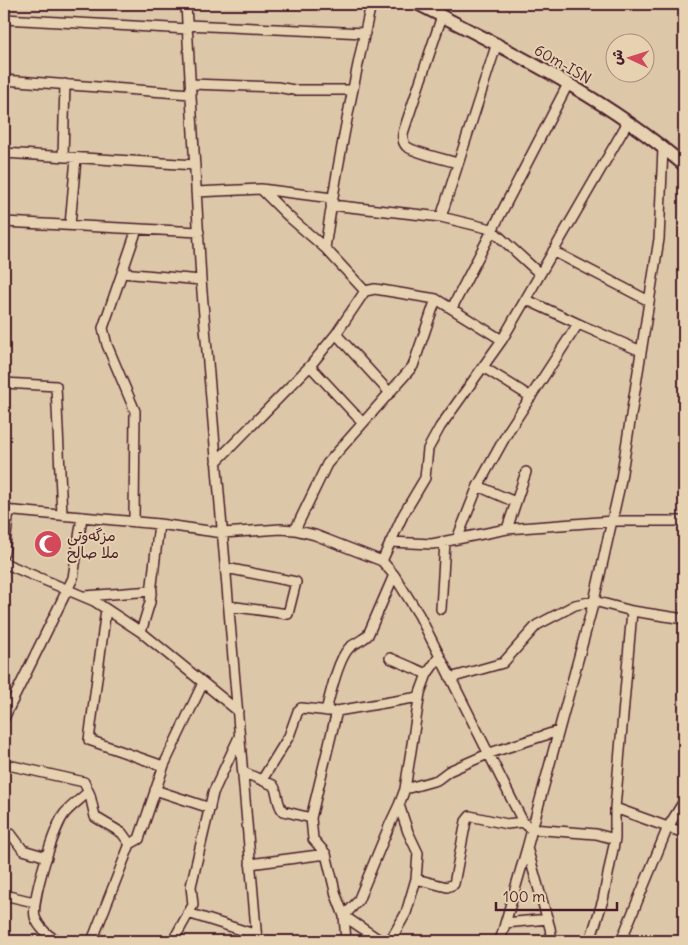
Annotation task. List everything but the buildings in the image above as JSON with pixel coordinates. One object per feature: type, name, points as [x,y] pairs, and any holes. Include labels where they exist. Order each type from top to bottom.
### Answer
[{"type":"main road","name":"60m-ISN","points":[[418,4],[497,43],[568,84],[628,122],[684,165]]},
{"type":"street","points":[[186,4],[201,280],[257,938],[188,913]]},
{"type":"street","points":[[325,248],[352,90],[371,4]]},
{"type":"street","points":[[442,16],[402,138],[410,149],[458,162]]},
{"type":"street","points":[[4,19],[365,33]]},
{"type":"street","points":[[441,217],[497,43]]},
{"type":"street","points":[[4,80],[191,94]]},
{"type":"street","points":[[63,157],[65,84]]},
{"type":"street","points":[[190,84],[277,87],[294,90],[352,90]]},
{"type":"street","points":[[452,308],[491,229],[568,84]]},
{"type":"street","points":[[382,561],[402,515],[425,478],[428,449],[440,427],[502,340],[527,300],[553,251],[628,122]]},
{"type":"street","points":[[500,941],[594,601],[613,520],[659,239],[663,148]]},
{"type":"street","points":[[4,154],[195,164]]},
{"type":"street","points":[[70,225],[76,158]]},
{"type":"street","points":[[196,192],[261,188],[332,202],[441,217],[491,229],[540,274]]},
{"type":"street","points":[[261,188],[288,216],[325,248],[365,291]]},
{"type":"street","points":[[4,222],[199,232]]},
{"type":"street","points":[[134,522],[136,411],[106,345],[103,328],[137,229]]},
{"type":"street","points":[[553,251],[649,301]]},
{"type":"street","points":[[122,273],[201,280]]},
{"type":"street","points":[[216,462],[310,366],[336,334],[365,291],[375,289],[436,299],[502,340]]},
{"type":"street","points":[[295,530],[328,464],[413,366],[436,299]]},
{"type":"street","points":[[527,300],[641,350]]},
{"type":"street","points":[[457,539],[478,486],[509,430],[578,324]]},
{"type":"street","points":[[336,334],[390,393]]},
{"type":"street","points":[[310,366],[363,423]]},
{"type":"street","points":[[483,367],[531,396]]},
{"type":"street","points":[[4,384],[56,386],[62,515]]},
{"type":"street","points":[[507,529],[526,472]]},
{"type":"street","points":[[478,486],[515,502]]},
{"type":"street","points":[[4,553],[7,510],[159,524],[223,533],[281,529],[295,530],[315,535],[382,561],[394,575],[419,615],[523,822],[531,829],[596,834],[615,839]]},
{"type":"street","points":[[4,718],[73,578],[82,517]]},
{"type":"street","points":[[390,542],[432,544],[507,529],[613,520],[684,521]]},
{"type":"street","points":[[141,632],[152,591],[159,524]]},
{"type":"street","points":[[441,609],[445,542]]},
{"type":"street","points":[[4,563],[84,596],[106,609],[141,632],[238,711]]},
{"type":"street","points":[[226,568],[296,582],[288,614],[229,606]]},
{"type":"street","points":[[326,710],[342,656],[368,635],[394,575]]},
{"type":"street","points":[[84,596],[152,591]]},
{"type":"street","points":[[450,678],[503,663],[537,625],[575,605],[594,601],[632,611],[684,619]]},
{"type":"street","points":[[106,609],[89,740],[164,766]]},
{"type":"street","points":[[590,941],[603,900],[615,839],[615,808],[632,611]]},
{"type":"street","points":[[344,916],[358,901],[405,789],[419,697],[427,674],[439,657]]},
{"type":"street","points":[[390,658],[427,674]]},
{"type":"street","points":[[93,941],[130,844],[139,839],[164,766],[202,683]]},
{"type":"street","points":[[262,780],[289,736],[298,711],[301,708],[337,711],[419,697]]},
{"type":"street","points":[[337,711],[311,818],[313,839],[326,854],[336,896],[344,916],[346,941]]},
{"type":"street","points":[[405,789],[436,780],[449,771],[490,753],[558,731]]},
{"type":"street","points":[[173,941],[193,904],[191,886],[214,793],[240,734]]},
{"type":"street","points":[[4,764],[84,782],[95,817],[122,833],[130,844]]},
{"type":"street","points":[[243,772],[270,782],[276,789],[280,807],[283,811],[311,818]]},
{"type":"street","points":[[155,790],[210,808]]},
{"type":"street","points":[[59,941],[55,940],[41,928],[35,917],[34,902],[47,857],[64,814],[88,792]]},
{"type":"street","points":[[621,941],[668,828],[684,801]]},
{"type":"street","points":[[390,941],[406,913],[416,879],[418,853],[408,832],[399,805]]},
{"type":"street","points":[[615,808],[684,833]]},
{"type":"street","points":[[416,879],[447,887],[454,884],[466,820],[470,816],[507,824],[523,822]]},
{"type":"street","points":[[4,833],[11,834],[23,850],[47,857]]},
{"type":"street","points":[[527,848],[548,919],[552,941]]},
{"type":"street","points":[[250,864],[326,854]]},
{"type":"street","points":[[4,895],[34,902]]},
{"type":"street","points":[[344,916],[381,941]]},
{"type":"street","points":[[505,924],[548,919]]},
{"type":"place","name":"مزگه‌وتی ملا صالح","points":[[48,544]]}]
